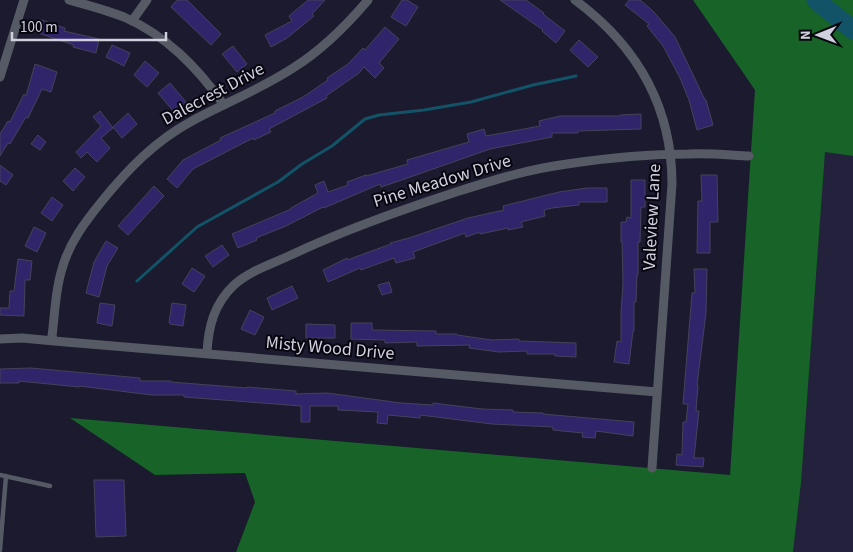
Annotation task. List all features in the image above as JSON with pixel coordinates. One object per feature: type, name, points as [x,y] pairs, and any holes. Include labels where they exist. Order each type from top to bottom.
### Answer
[{"type":"street","points":[[0,77],[24,0]]},
{"type":"street","points":[[68,0],[112,13],[156,34],[186,59],[209,84],[224,105]]},
{"type":"street","points":[[132,21],[147,0]]},
{"type":"street","name":"Dalecrest Drive","points":[[54,341],[52,336],[58,284],[62,268],[76,235],[124,174],[144,154],[191,121],[267,84],[316,52],[368,0]]},
{"type":"street","name":"Valeview Lane","points":[[575,0],[612,32],[640,67],[659,106],[671,154],[672,184],[652,468]]},
{"type":"street","name":"Pine Meadow Drive","points":[[206,354],[210,325],[215,312],[222,298],[233,286],[253,273],[337,234],[400,210],[518,174],[566,164],[671,154],[749,156]]},
{"type":"street","name":"Misty Wood Drive","points":[[0,340],[22,338],[657,392]]},
{"type":"lane","points":[[0,475],[50,486]]},
{"type":"lane","points":[[0,550],[6,476]]},
{"type":"shaded area","points":[[828,105],[853,110],[853,552],[793,552],[801,483]]},
{"type":"green space","points":[[693,0],[853,0],[853,156],[825,152],[801,483],[793,552],[236,552],[255,502],[245,473],[155,475],[70,418],[730,475],[755,90]]},
{"type":"building","points":[[177,0],[187,0],[221,34],[211,45],[171,7]]},
{"type":"building","points":[[308,0],[325,0],[312,14],[314,16],[287,38],[271,47],[265,35],[292,21],[289,16]]},
{"type":"building","points":[[402,0],[407,0],[418,7],[406,26],[391,17]]},
{"type":"building","points":[[500,0],[526,0],[565,31],[556,43],[543,30]]},
{"type":"building","points":[[629,0],[640,0],[653,11],[675,37],[706,100],[713,125],[697,130],[689,100],[680,78],[663,46],[647,26],[649,24],[625,5]]},
{"type":"building","points":[[39,19],[65,28],[64,31],[99,39],[96,53],[73,47],[74,45],[35,32]]},
{"type":"building","points":[[385,27],[399,39],[379,63],[384,68],[375,78],[364,67],[359,73],[326,96],[327,98],[269,129],[271,132],[254,140],[253,138],[193,169],[177,188],[167,179],[183,160],[221,140],[220,138],[275,113],[275,111],[303,97],[328,80],[327,78],[348,64],[363,48],[365,50]]},
{"type":"building","points":[[579,40],[598,57],[588,67],[570,50]]},
{"type":"building","points":[[112,45],[130,53],[124,66],[106,57]]},
{"type":"building","points":[[233,46],[247,64],[237,72],[222,54]]},
{"type":"building","points":[[145,61],[159,73],[147,87],[134,75]]},
{"type":"building","points":[[35,64],[57,72],[51,92],[42,89],[28,118],[26,117],[10,144],[8,143],[0,156],[0,134],[8,121],[10,122],[24,94],[26,96]]},
{"type":"building","points":[[170,83],[186,102],[174,112],[158,93]]},
{"type":"building","points":[[100,111],[113,128],[101,138],[110,148],[97,162],[87,152],[81,158],[76,152],[101,126],[93,117]]},
{"type":"building","points":[[128,113],[137,124],[122,138],[113,127]]},
{"type":"building","points":[[641,114],[641,129],[552,133],[552,137],[490,149],[381,187],[380,184],[323,207],[238,248],[232,234],[291,209],[318,193],[315,185],[324,181],[328,192],[348,185],[347,182],[366,175],[408,164],[407,160],[469,142],[467,134],[484,129],[486,136],[540,126],[539,121],[560,116]]},
{"type":"building","points":[[38,135],[46,142],[40,150],[31,144]]},
{"type":"building","points":[[0,165],[13,175],[6,185],[0,181]]},
{"type":"building","points":[[75,168],[85,177],[73,191],[63,181]]},
{"type":"building","points":[[701,175],[717,175],[718,222],[710,222],[710,253],[697,253],[698,201],[702,201]]},
{"type":"building","points":[[631,180],[645,180],[645,207],[641,207],[638,275],[636,302],[634,302],[634,331],[629,364],[614,362],[617,341],[621,342],[623,283],[621,222],[626,222],[627,217],[631,218]]},
{"type":"building","points":[[154,186],[164,196],[128,235],[118,226]]},
{"type":"building","points":[[587,188],[607,188],[607,202],[579,202],[579,205],[544,210],[545,216],[521,222],[523,227],[480,234],[480,232],[466,237],[465,233],[413,252],[415,258],[396,263],[394,258],[361,270],[360,268],[328,282],[323,270],[347,258],[347,260],[390,243],[468,218],[504,210],[503,206],[559,192]]},
{"type":"building","points":[[52,197],[63,205],[52,221],[41,213]]},
{"type":"building","points":[[34,227],[46,233],[37,252],[25,246]]},
{"type":"building","points":[[106,241],[118,248],[107,266],[99,297],[86,293],[94,262]]},
{"type":"building","points":[[222,245],[229,255],[213,267],[205,256]]},
{"type":"building","points":[[18,259],[32,261],[30,280],[25,280],[24,316],[0,315],[0,308],[9,308],[10,291],[14,291]]},
{"type":"building","points":[[192,268],[205,276],[194,292],[182,284]]},
{"type":"building","points":[[694,269],[707,269],[706,313],[697,385],[696,411],[699,411],[694,458],[704,458],[703,467],[676,465],[677,454],[682,455],[683,422],[686,422],[688,404],[683,404],[692,293],[695,293]]},
{"type":"building","points":[[389,282],[392,292],[382,295],[378,285]]},
{"type":"building","points":[[292,286],[298,298],[272,310],[267,298]]},
{"type":"building","points":[[100,303],[115,305],[112,326],[97,323]]},
{"type":"building","points":[[172,303],[186,305],[183,326],[170,324],[169,322]]},
{"type":"building","points":[[250,310],[264,317],[255,335],[241,329]]},
{"type":"building","points":[[351,323],[372,323],[372,330],[436,331],[436,334],[457,334],[492,340],[519,339],[519,341],[576,343],[576,357],[555,356],[555,354],[527,354],[527,351],[499,352],[469,348],[470,345],[417,346],[417,342],[385,343],[385,340],[351,339]]},
{"type":"building","points":[[306,324],[335,325],[335,338],[306,338]]},
{"type":"building","points":[[31,368],[140,378],[140,381],[171,381],[296,391],[296,394],[327,393],[401,403],[433,405],[433,403],[634,422],[633,436],[596,431],[595,438],[582,437],[583,433],[553,430],[553,427],[492,424],[420,415],[420,418],[388,415],[387,424],[377,423],[378,412],[338,410],[338,406],[310,406],[310,422],[301,422],[301,406],[184,397],[184,395],[152,395],[19,381],[19,383],[0,383],[0,369]]},
{"type":"building","points":[[94,480],[124,480],[126,536],[96,537]]},
{"type":"waterway","points":[[816,0],[853,30]]},
{"type":"waterway","points":[[137,281],[197,227],[278,182],[302,164],[332,146],[365,119],[379,115],[471,102],[533,85],[576,76]]}]
